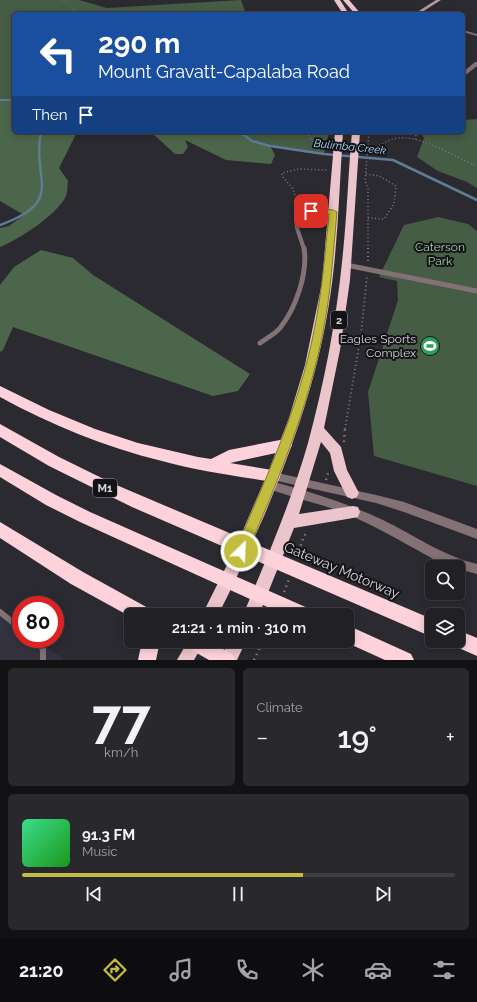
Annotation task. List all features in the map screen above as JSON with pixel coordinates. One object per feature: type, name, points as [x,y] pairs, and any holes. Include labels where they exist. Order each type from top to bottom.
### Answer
[{"type":"highway","points":[[336,0],[345,12]]},
{"type":"highway","points":[[346,0],[356,12]]},
{"type":"highway","name":"2","points":[[214,608],[236,563],[272,480],[308,375],[319,332],[326,283],[333,212],[335,144],[338,134]]},
{"type":"highway","name":"2","points":[[254,608],[289,522],[318,430],[335,344],[346,265],[356,134]]},
{"type":"highway","points":[[0,391],[47,416],[95,435],[156,454],[272,480]]},
{"type":"highway","name":"Gateway Motorway","points":[[0,430],[55,463],[97,484],[425,625]]},
{"type":"highway","points":[[318,430],[336,451],[341,471],[352,493]]},
{"type":"highway","points":[[213,466],[229,456],[285,445]]},
{"type":"highway","points":[[0,470],[51,500],[85,517],[288,608]]},
{"type":"highway","points":[[289,522],[316,517],[339,516],[353,512]]},
{"type":"highway","points":[[0,529],[77,578],[131,608]]},
{"type":"highway","points":[[354,637],[405,660]]},
{"type":"highway","points":[[465,641],[477,646]]},
{"type":"highway","points":[[147,660],[150,648]]},
{"type":"highway","points":[[185,660],[192,648]]},
{"type":"highway","points":[[206,648],[227,660],[234,648]]},
{"type":"main road","points":[[424,12],[437,0]]},
{"type":"main road","points":[[420,12],[430,6]]},
{"type":"street","points":[[465,32],[477,35]]},
{"type":"street","points":[[465,73],[477,63]]},
{"type":"street","points":[[272,480],[301,487],[352,493],[404,507],[477,534]]},
{"type":"street","points":[[301,487],[451,561],[477,569]]},
{"type":"lane","points":[[260,343],[278,331],[286,320],[302,278],[304,251],[296,222],[296,216],[302,212],[309,211],[333,212]]},
{"type":"lane","points":[[346,265],[477,291]]},
{"type":"lane","points":[[0,612],[12,622]]},
{"type":"lane","points":[[42,648],[42,660]]},
{"type":"path","points":[[60,0],[69,3],[75,12]]},
{"type":"path","points":[[308,134],[315,142],[335,144]]},
{"type":"path","points":[[344,445],[344,433],[362,334],[367,270],[368,188],[365,181],[369,134]]},
{"type":"path","points":[[414,140],[416,136],[415,134]]},
{"type":"path","points":[[364,150],[378,149],[394,138],[414,140],[477,166]]},
{"type":"path","points":[[254,660],[260,648]]},
{"type":"shaded area","points":[[0,612],[12,621],[12,648],[48,648],[63,659],[62,660],[0,660]]},
{"type":"green space","points":[[0,0],[79,0],[107,8],[241,0],[245,12],[12,12],[12,100],[0,100]]},
{"type":"green space","points":[[0,100],[12,100],[12,134],[76,134],[59,168],[68,181],[67,194],[62,203],[37,226],[17,239],[0,247],[0,228],[9,226],[24,215],[0,201]]},
{"type":"green space","points":[[477,119],[477,188],[467,182],[438,171],[417,157],[424,138],[421,134],[465,134],[465,120]]},
{"type":"green space","points":[[153,134],[243,134],[252,141],[270,146],[275,155],[271,164],[226,160],[185,140],[188,147],[183,154],[175,154]]},
{"type":"green space","points":[[243,134],[329,134],[324,154],[270,146],[252,141]]},
{"type":"green space","name":"Eagles Sports Complex","points":[[438,217],[468,224],[477,231],[477,486],[374,456],[368,392],[398,300],[397,281],[379,277],[404,225]]},
{"type":"green space","points":[[41,250],[73,258],[93,275],[250,374],[238,391],[213,396],[13,327],[3,350],[0,352],[0,285],[14,267]]},
{"type":"waterway","name":"Bulimba Creek","points":[[0,100],[12,100]]},
{"type":"waterway","points":[[0,225],[21,216],[33,207],[40,197],[42,187],[39,149],[41,134]]},
{"type":"waterway","name":"Bulimba Creek","points":[[243,134],[252,141],[270,146],[324,154],[393,160],[477,200]]},
{"type":"place","name":"Eagles Sports Complex","points":[[430,346]]},
{"type":"route","points":[[241,551],[270,485],[285,445],[308,375],[319,332],[324,306],[333,212],[311,211]]},
{"type":"park label","name":"Caterson Park","points":[[440,254]]}]
